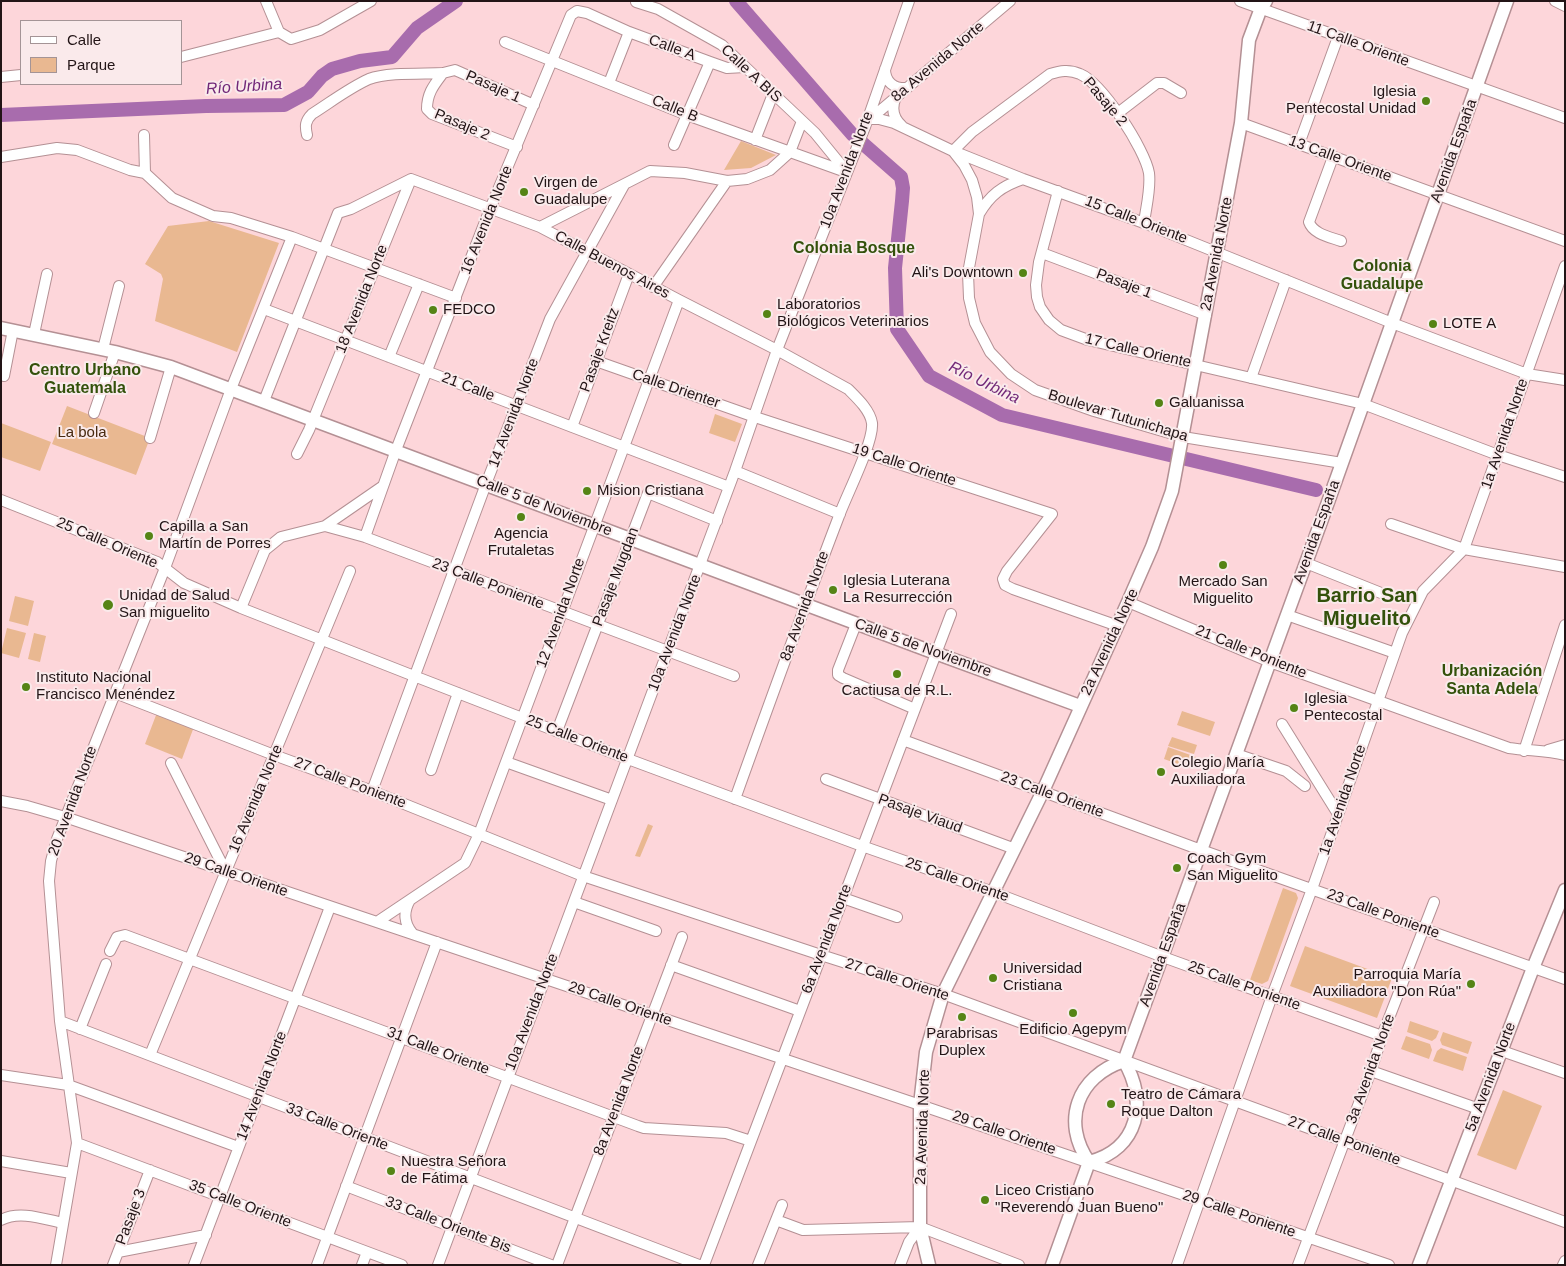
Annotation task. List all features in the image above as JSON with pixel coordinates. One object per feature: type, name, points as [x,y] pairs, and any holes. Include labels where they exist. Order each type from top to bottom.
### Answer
[{"type":"main road","name":"Avenida España","points":[[1124,1061],[1508,1]]},
{"type":"main road","name":"2a Avenida Norte","points":[[928,1265],[920,1227],[920,1105],[926,1052],[943,994],[1043,791],[1118,626],[1152,546],[1172,491],[1241,123],[1249,40],[1263,5]]},
{"type":"main road","name":"Calle 5 de Noviembre","points":[[7,329],[109,350],[172,367],[856,624],[1080,706]]},
{"type":"main road","name":"5a Avenida Norte","points":[[1419,1265],[1533,968],[1565,890]]},
{"type":"main road","points":[[1124,1061],[1134,1080],[1136,1089],[1137,1108],[1135,1118],[1127,1136],[1114,1150],[1098,1160],[1089,1162],[1076,1136],[1075,1116],[1077,1107],[1084,1089],[1097,1074],[1105,1068],[1124,1061]]},
{"type":"main road","points":[[1052,1265],[1089,1162]]},
{"type":"street","points":[[266,1],[279,32],[291,39],[320,30],[371,1]]},
{"type":"street","name":"8a Avenida Norte","points":[[867,123],[896,96],[1010,1]]},
{"type":"street","name":"11 Calle Oriente","points":[[1240,1],[1263,5],[1338,37],[1565,118]]},
{"type":"street","points":[[1555,1],[1565,6]]},
{"type":"street","name":"Calle A BIS","points":[[636,2],[658,9],[722,45],[815,133],[846,172]]},
{"type":"street","name":"10a Avenida Norte","points":[[438,1265],[544,978],[717,521],[777,350],[867,123],[908,2]]},
{"type":"street","name":"16 Avenida Norte","points":[[366,538],[396,450],[490,209],[571,15],[577,11],[587,13],[628,32]]},
{"type":"street","points":[[182,57],[279,32]]},
{"type":"street","points":[[609,83],[628,32]]},
{"type":"street","name":"Calle A","points":[[628,32],[727,68],[745,67]]},
{"type":"street","points":[[1299,144],[1338,37]]},
{"type":"street","name":"Calle B","points":[[505,42],[687,115],[846,172]]},
{"type":"street","points":[[674,145],[710,62]]},
{"type":"street","points":[[885,69],[886,78],[893,86],[907,88]]},
{"type":"street","name":"Pasaje 1","points":[[430,89],[443,72],[454,70],[534,105]]},
{"type":"street","name":"Pasaje 2","points":[[953,152],[972,132],[1050,74],[1061,70],[1081,74],[1091,81],[1118,113],[1140,149],[1148,172],[1144,223]]},
{"type":"street","points":[[307,135],[305,126],[312,114],[370,79],[382,76],[443,72]]},
{"type":"street","points":[[1,77],[20,75]]},
{"type":"street","points":[[1118,113],[1157,83],[1164,83],[1181,93]]},
{"type":"street","points":[[878,88],[881,110],[894,123]]},
{"type":"street","name":"Pasaje 2","points":[[430,89],[427,109],[432,114],[517,147]]},
{"type":"street","points":[[755,140],[773,94]]},
{"type":"street","name":"15 Calle Oriente","points":[[896,96],[893,104],[894,116],[897,122],[907,129]]},
{"type":"street","name":"15 Calle Oriente","points":[[867,123],[879,119],[894,123],[953,152],[1144,223],[1392,323],[1526,374],[1565,380]]},
{"type":"street","points":[[540,227],[650,171],[685,173],[727,181],[747,179],[770,170],[790,152],[802,121]]},
{"type":"street","name":"13 Calle Oriente","points":[[1241,123],[1565,240]]},
{"type":"street","points":[[144,135],[145,173]]},
{"type":"street","points":[[1,157],[57,148],[77,150],[130,170],[145,173],[175,199],[213,216],[230,218],[292,237],[456,298]]},
{"type":"street","name":"Boulevar Tutunichapa","points":[[953,152],[964,165],[972,180],[977,197],[979,214],[968,273],[969,298],[975,323],[990,352],[1011,374],[1035,390],[1182,443],[1342,463]]},
{"type":"street","points":[[1333,157],[1309,222],[1311,228],[1315,231],[1341,241]]},
{"type":"street","points":[[264,401],[338,213],[411,179]]},
{"type":"street","name":"Calle Buenos Aires","points":[[411,179],[540,227],[777,350],[848,390],[857,397],[868,414]]},
{"type":"street","name":"18 Avenida Norte","points":[[297,454],[309,430],[411,179]]},
{"type":"street","name":"Boulevar Tutunichapa","points":[[979,214],[986,202],[996,191],[1023,179]]},
{"type":"street","points":[[653,287],[727,181]]},
{"type":"street","name":"14 Avenida Norte","points":[[372,791],[486,484],[550,319],[624,184]]},
{"type":"street","name":"17 Calle Oriente","points":[[1058,191],[1036,285],[1040,307],[1049,320],[1061,330],[1088,340],[1363,404],[1498,455],[1565,477]]},
{"type":"street","name":"20 Avenida Norte","points":[[56,1265],[77,1143],[60,1021],[49,881],[51,861],[65,817],[165,568],[231,389],[292,237]]},
{"type":"street","name":"Pasaje 1","points":[[1042,253],[1206,315]]},
{"type":"street","name":"1a Avenida Norte","points":[[1177,1265],[1402,632],[1423,591],[1464,549],[1565,266]]},
{"type":"street","points":[[34,334],[47,274]]},
{"type":"street","name":"Pasaje Kreitz","points":[[572,427],[629,274]]},
{"type":"street","points":[[1251,378],[1286,280]]},
{"type":"street","points":[[390,357],[419,284]]},
{"type":"street","points":[[94,413],[109,350],[119,286]]},
{"type":"street","name":"12 Avenida Norte","points":[[377,922],[465,863],[479,834],[679,300]]},
{"type":"street","name":"21 Calle","points":[[264,309],[729,487]]},
{"type":"street","points":[[4,376],[7,329]]},
{"type":"street","name":"Calle Drienter","points":[[596,362],[755,417]]},
{"type":"street","points":[[150,438],[172,367]]},
{"type":"street","name":"8a Avenida Norte","points":[[735,799],[805,604],[865,453],[872,423],[868,414]]},
{"type":"street","name":"19 Calle Oriente","points":[[755,417],[1052,514],[1006,571],[1003,579],[1005,585],[1118,626]]},
{"type":"street","points":[[735,471],[840,514]]},
{"type":"street","points":[[241,608],[265,550],[272,543],[281,537],[325,526],[383,486]]},
{"type":"street","name":"Pasaje Mugdan","points":[[557,731],[648,493],[717,521]]},
{"type":"street","name":"25 Calle Oriente","points":[[1,500],[157,562],[184,583],[322,640],[628,759],[862,846],[994,892],[1163,957]]},
{"type":"street","points":[[1391,524],[1464,549],[1565,567]]},
{"type":"street","name":"23 Calle Poniente","points":[[325,526],[366,538],[734,676]]},
{"type":"street","points":[[1306,563],[1386,595]]},
{"type":"street","name":"16 Avenida Norte","points":[[150,1056],[350,571]]},
{"type":"street","name":"21 Calle Poniente","points":[[1128,602],[1270,662],[1509,748],[1565,755]]},
{"type":"street","name":"6a Avenida Norte","points":[[704,1265],[951,614]]},
{"type":"street","points":[[1287,615],[1395,653]]},
{"type":"street","points":[[856,624],[838,670],[838,675],[915,709]]},
{"type":"street","points":[[1524,750],[1565,625]]},
{"type":"street","name":"27 Calle Poniente","points":[[115,693],[372,791],[583,876]]},
{"type":"street","points":[[431,770],[458,693]]},
{"type":"street","points":[[1282,724],[1338,814]]},
{"type":"street","name":"23 Calle Oriente","points":[[903,740],[1201,850]]},
{"type":"street","name":"21 Calle Poniente","points":[[1545,751],[1565,745]]},
{"type":"street","points":[[1236,754],[1286,771],[1305,786]]},
{"type":"street","points":[[506,762],[612,800]]},
{"type":"street","points":[[171,763],[226,872]]},
{"type":"street","name":"Pasaje Viaud","points":[[826,779],[1015,849]]},
{"type":"street","name":"29 Calle Oriente","points":[[1,801],[65,817],[1089,1162]]},
{"type":"street","name":"23 Calle Poniente","points":[[1201,850],[1565,979]]},
{"type":"street","name":"27 Calle Oriente","points":[[583,876],[943,994],[1124,1061]]},
{"type":"street","points":[[843,898],[897,917]]},
{"type":"street","points":[[411,900],[406,908],[405,918],[413,934]]},
{"type":"street","points":[[574,902],[656,931]]},
{"type":"street","name":"3a Avenida Norte","points":[[1298,1265],[1371,1071],[1382,1036],[1434,902]]},
{"type":"street","name":"14 Avenida Norte","points":[[194,1265],[330,907]]},
{"type":"street","name":"31 Calle Oriente","points":[[110,951],[117,937],[122,934],[130,936],[644,1128],[726,1134],[751,1141]]},
{"type":"street","name":"8a Avenida Norte","points":[[557,1265],[682,937]]},
{"type":"street","points":[[317,1265],[437,942]]},
{"type":"street","name":"25 Calle Poniente","points":[[1163,957],[1382,1036]]},
{"type":"street","points":[[80,1029],[106,964]]},
{"type":"street","points":[[670,965],[800,1011]]},
{"type":"street","name":"33 Calle Oriente","points":[[60,1021],[699,1265]]},
{"type":"street","points":[[1502,1050],[1565,1073]]},
{"type":"street","name":"27 Calle Poniente","points":[[1124,1061],[1565,1222]]},
{"type":"street","points":[[1371,1071],[1479,1109]]},
{"type":"street","points":[[1,1075],[68,1085],[238,1147]]},
{"type":"street","name":"35 Calle Oriente","points":[[77,1143],[402,1265]]},
{"type":"street","points":[[1,1161],[72,1173]]},
{"type":"street","name":"29 Calle Poniente","points":[[1089,1162],[1389,1265]]},
{"type":"street","name":"Pasaje 3","points":[[113,1265],[150,1170]]},
{"type":"street","name":"33 Calle Oriente Bis","points":[[346,1186],[551,1265]]},
{"type":"street","points":[[758,1265],[782,1205]]},
{"type":"street","points":[[1,1220],[20,1215],[63,1223]]},
{"type":"street","points":[[776,1220],[803,1230],[920,1227],[1020,1265]]},
{"type":"street","points":[[900,1265],[909,1242],[920,1227]]},
{"type":"street","points":[[118,1252],[206,1235]]},
{"type":"street","points":[[362,1265],[367,1252]]},
{"type":"green space","points":[[741,141],[776,155],[751,168],[724,170]]},
{"type":"green space","points":[[209,221],[279,243],[237,352],[155,321],[163,279],[161,274],[145,264],[168,226]]},
{"type":"green space","name":"La bola","points":[[67,406],[150,438],[136,475],[52,444]]},
{"type":"green space","points":[[715,414],[742,424],[735,442],[709,433]]},
{"type":"green space","points":[[1,423],[51,442],[40,471],[1,457]]},
{"type":"green space","points":[[15,596],[34,601],[28,626],[9,621]]},
{"type":"green space","points":[[7,628],[26,633],[19,658],[1,653]]},
{"type":"green space","points":[[34,633],[46,636],[40,662],[28,659]]},
{"type":"green space","points":[[158,710],[195,724],[182,759],[145,744]]},
{"type":"green space","points":[[1182,711],[1215,722],[1210,736],[1177,725]]},
{"type":"green space","points":[[1172,737],[1197,745],[1194,754],[1168,746]]},
{"type":"green space","points":[[1168,747],[1196,757],[1192,769],[1164,759]]},
{"type":"green space","points":[[648,824],[653,826],[640,857],[635,856]]},
{"type":"green space","points":[[1283,888],[1296,893],[1298,898],[1268,981],[1262,984],[1250,980]]},
{"type":"green space","points":[[1305,946],[1392,978],[1377,1018],[1290,986]]},
{"type":"green space","points":[[1410,1021],[1439,1031],[1436,1038],[1432,1041],[1407,1032]]},
{"type":"green space","points":[[1443,1032],[1472,1042],[1468,1054],[1442,1045],[1440,1040]]},
{"type":"green space","points":[[1406,1036],[1430,1044],[1432,1050],[1429,1059],[1401,1049]]},
{"type":"green space","points":[[1441,1048],[1467,1057],[1463,1071],[1433,1061],[1437,1051]]},
{"type":"green space","points":[[1503,1090],[1542,1106],[1516,1170],[1477,1155]]},
{"type":"waterway","name":"Río Urbina","points":[[1,115],[206,106],[284,105],[308,92],[322,76],[332,69],[360,61],[392,57],[417,28],[456,1]]},
{"type":"waterway","name":"Río Urbina","points":[[736,1],[852,134],[901,177],[903,188],[895,268],[897,329],[929,376],[1002,415],[1316,490]]},
{"type":"place","name":"Iglesia Pentecostal Unidad","points":[[1426,101]]},
{"type":"place","name":"Virgen de Guadalupe","points":[[524,192]]},
{"type":"place","name":"Ali's Downtown","points":[[1023,273]]},
{"type":"place","name":"FEDCO","points":[[433,310]]},
{"type":"place","name":"Laboratorios Biológicos Veterinarios","points":[[767,314]]},
{"type":"place","name":"LOTE A","points":[[1433,324]]},
{"type":"place","name":"Galuanissa","points":[[1159,403]]},
{"type":"place","name":"Mision Cristiana","points":[[587,491]]},
{"type":"place","name":"Agencia Frutaletas","points":[[521,517]]},
{"type":"place","name":"Capilla a San Martín de Porres","points":[[149,536]]},
{"type":"place","name":"Mercado San Miguelito","points":[[1223,565]]},
{"type":"place","name":"Iglesia Luterana La Resurrección","points":[[833,590]]},
{"type":"place","name":"Unidad de Salud San miguelito","points":[[108,605]]},
{"type":"place","name":"Cactiusa de R.L.","points":[[897,674]]},
{"type":"place","name":"Instituto Nacional Francisco Menéndez","points":[[26,687]]},
{"type":"place","name":"Iglesia Pentecostal","points":[[1294,708]]},
{"type":"place","name":"Colegio María Auxiliadora","points":[[1161,772]]},
{"type":"place","name":"Coach Gym San Miguelito","points":[[1177,868]]},
{"type":"place","name":"Universidad Cristiana","points":[[993,978]]},
{"type":"place","name":"Parroquia María Auxiliadora \"Don Rúa\"","points":[[1471,984]]},
{"type":"place","name":"Edificio Agepym","points":[[1073,1013]]},
{"type":"place","name":"Parabrisas Duplex","points":[[962,1017]]},
{"type":"place","name":"Teatro de Cámara Roque Dalton","points":[[1111,1104]]},
{"type":"place","name":"Nuestra Señora de Fátima","points":[[391,1171]]},
{"type":"place","name":"Liceo Cristiano \"Reverendo Juan Bueno\"","points":[[985,1200]]},
{"type":"district","name":"Colonia Bosque","points":[[854,249]]},
{"type":"district","name":"Colonia Guadalupe","points":[[1382,276]]},
{"type":"district","name":"Centro Urbano Guatemala","points":[[85,380]]},
{"type":"district","name":"Barrio San Miguelito","points":[[1367,608]]},
{"type":"district","name":"Urbanización Santa Adela","points":[[1492,681]]}]
